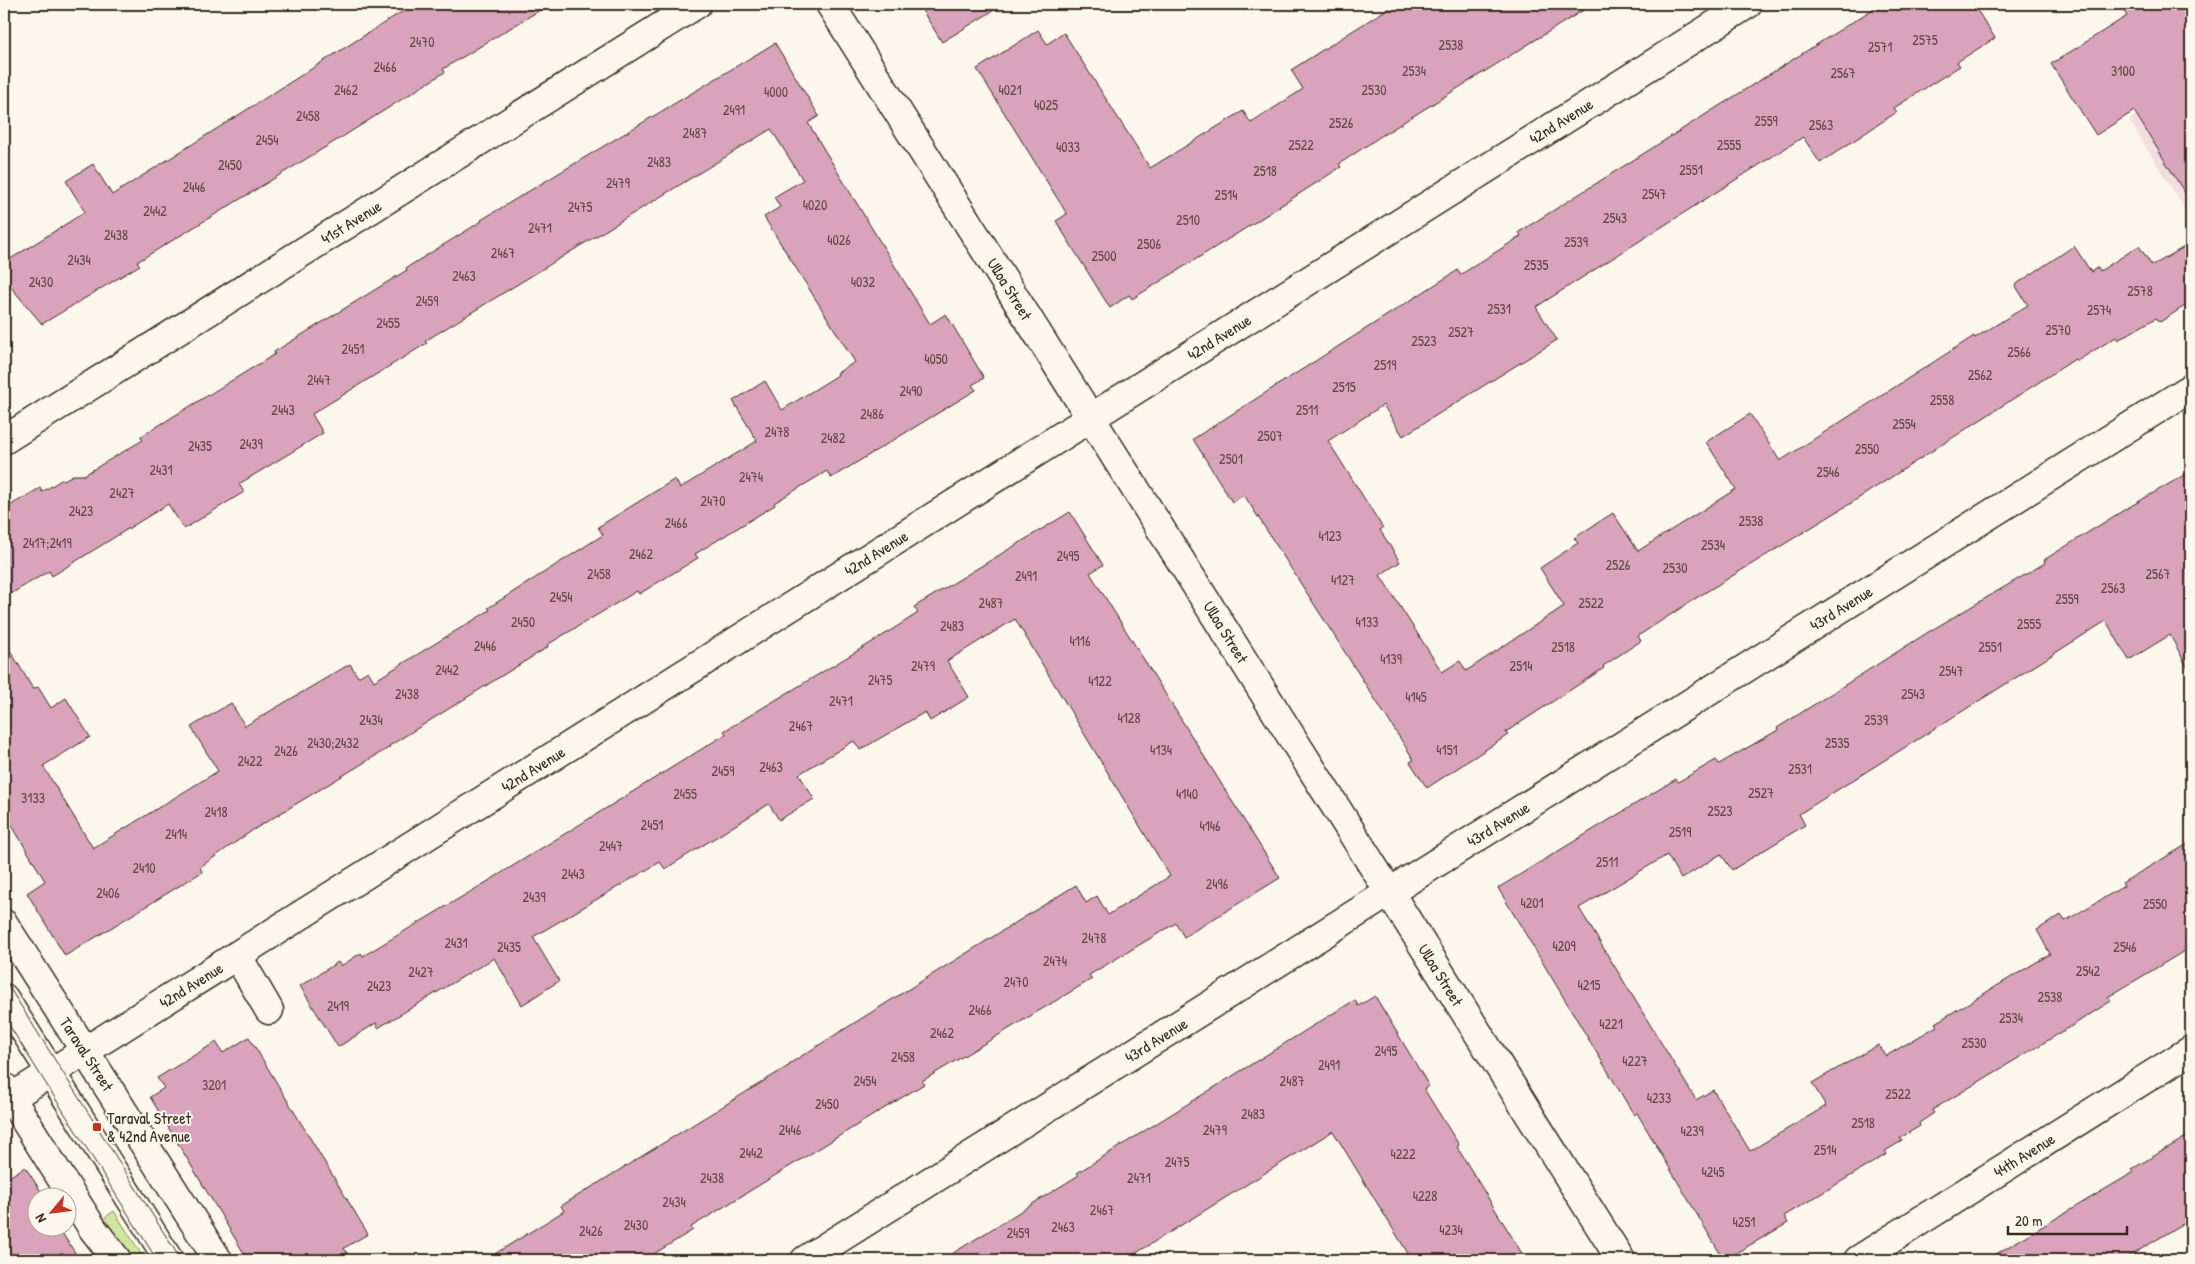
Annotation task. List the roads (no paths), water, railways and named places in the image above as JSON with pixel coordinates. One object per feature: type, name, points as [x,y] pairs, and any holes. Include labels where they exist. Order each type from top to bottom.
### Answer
[{"type":"street","name":"41st Avenue","points":[[4,440],[697,4]]},
{"type":"street","name":"Ulloa Street","points":[[830,4],[1621,1260]]},
{"type":"street","name":"42nd Avenue","points":[[6,1095],[50,1072],[237,955],[1748,4]]},
{"type":"street","name":"43rd Avenue","points":[[805,1260],[2191,388]]},
{"type":"street","name":"Taraval Street","points":[[4,924],[218,1260]]},
{"type":"street","points":[[237,955],[269,1010]]},
{"type":"street","points":[[4,998],[169,1260]]},
{"type":"street","name":"44th Avenue","points":[[1858,1260],[2191,1050]]},
{"type":"street","points":[[6,1095],[93,1229],[117,1260]]},
{"type":"tram line","points":[[4,979],[181,1260]]},
{"type":"tram line","points":[[4,1017],[157,1260]]},
{"type":"place","name":"Taraval Street & 42nd Avenue","points":[[97,1127]]}]
